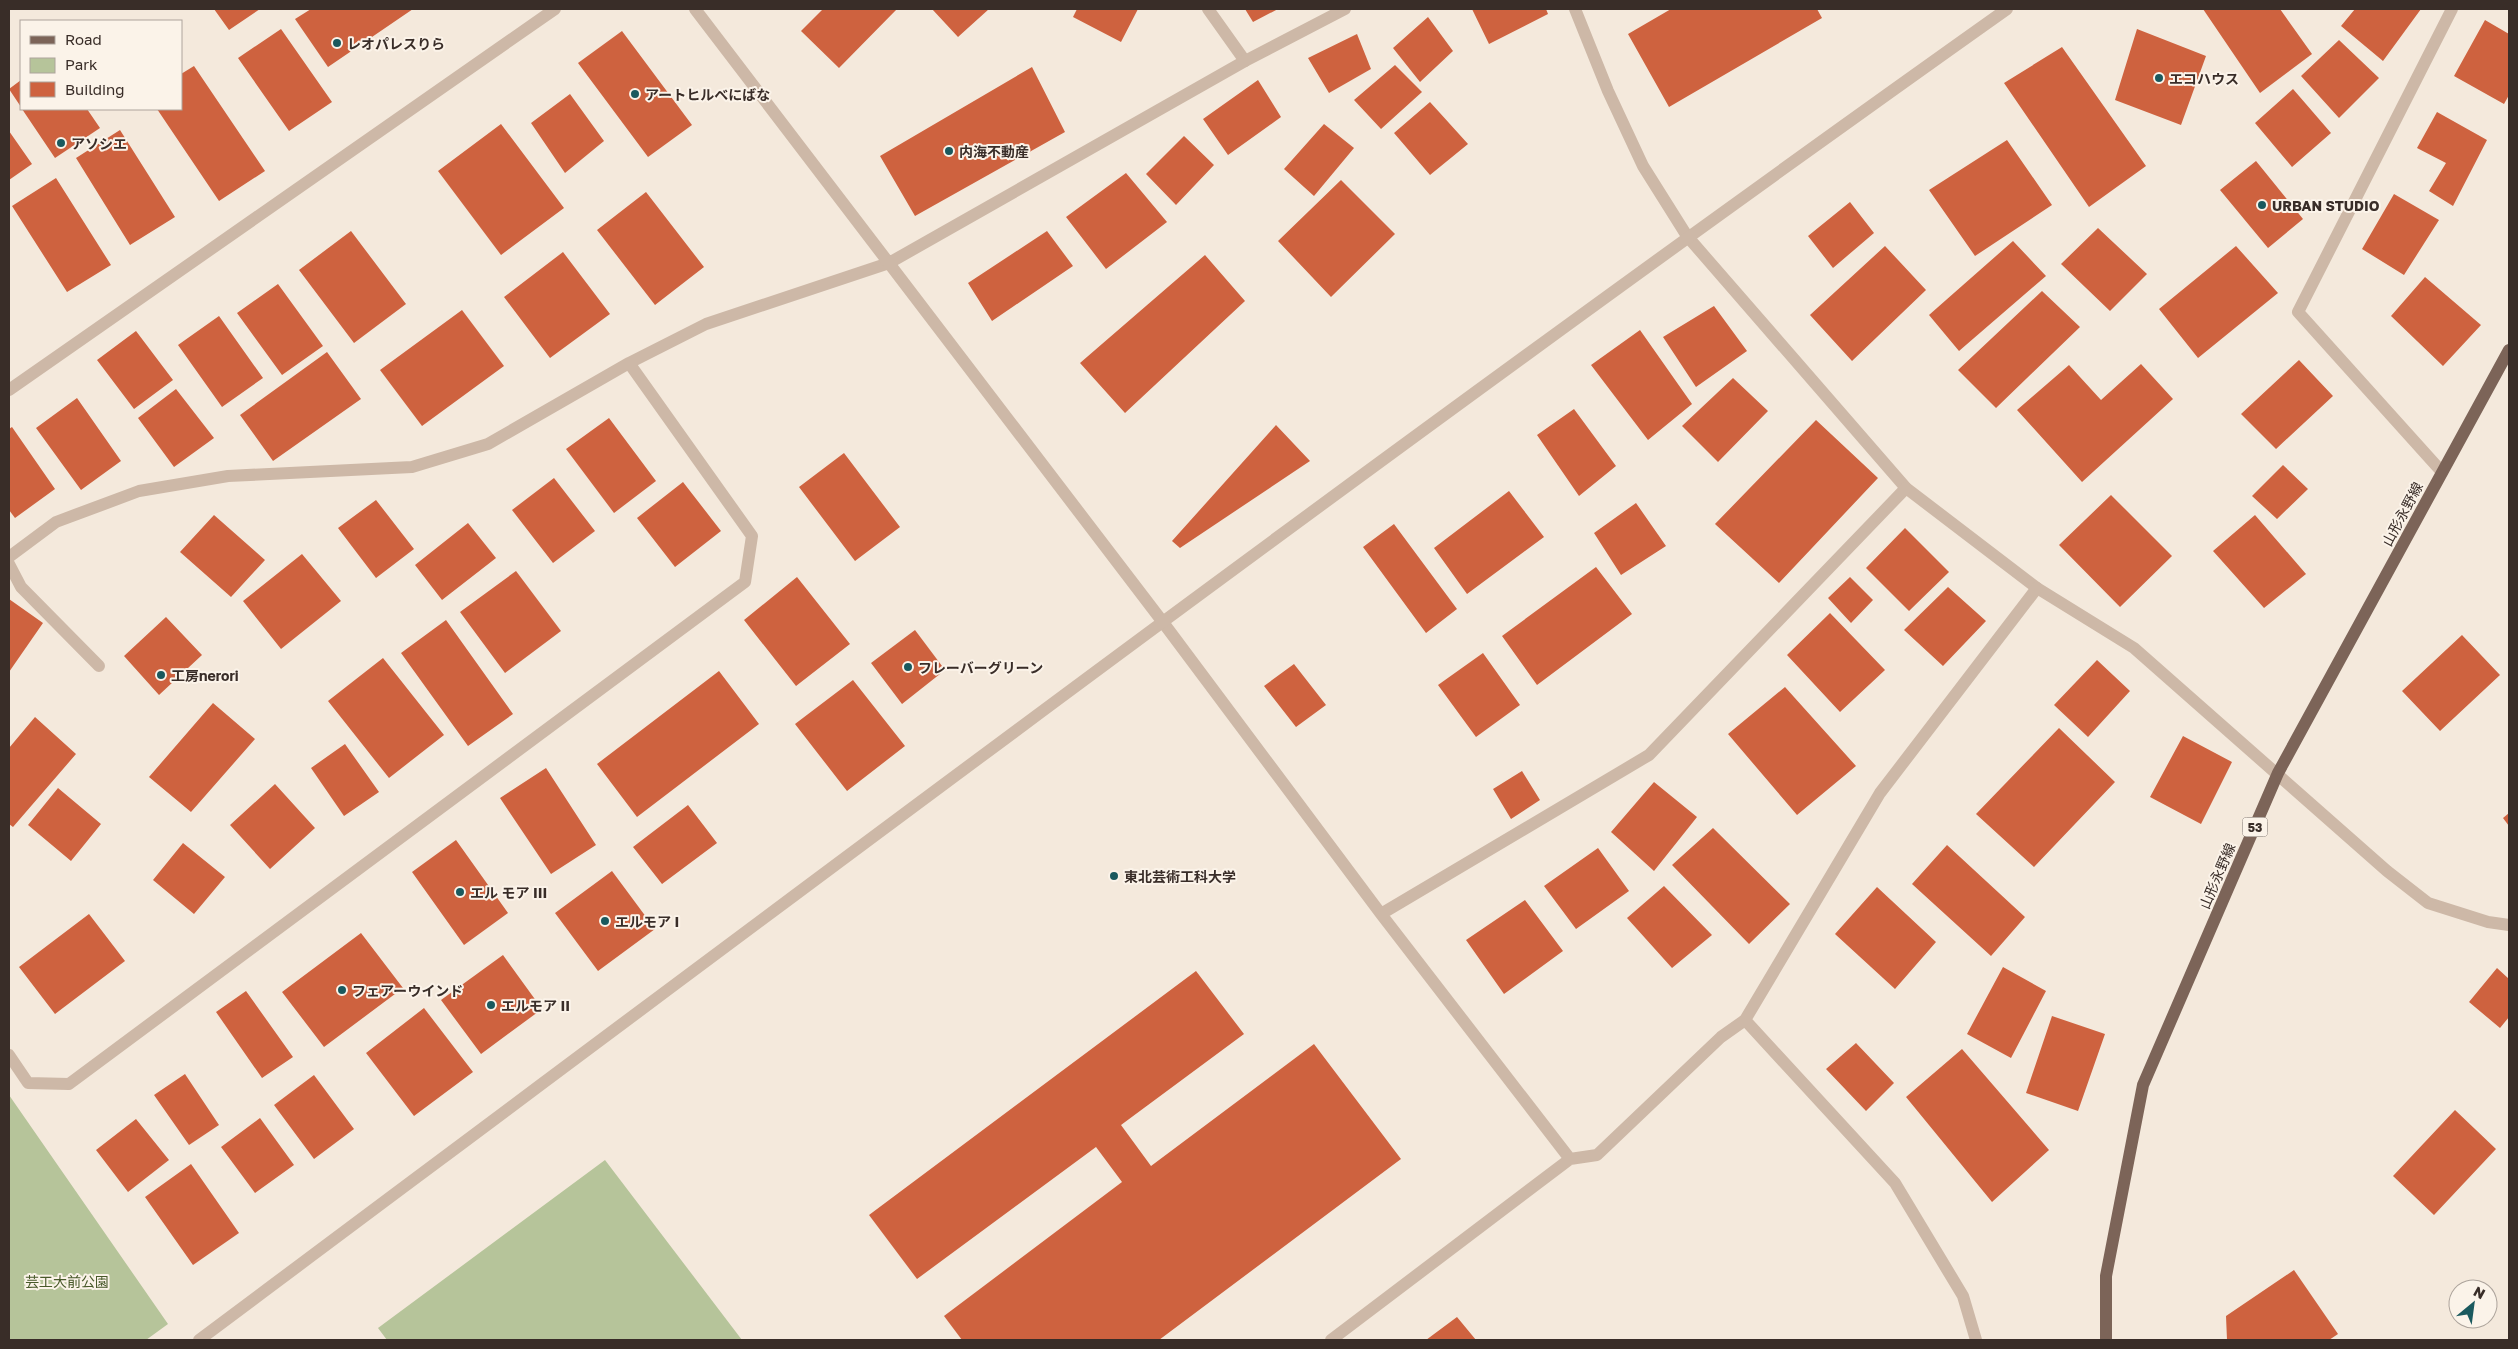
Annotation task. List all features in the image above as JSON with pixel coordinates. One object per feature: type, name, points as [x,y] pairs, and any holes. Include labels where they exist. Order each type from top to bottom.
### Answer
[{"type":"main road","name":"山形永野線","points":[[2106,1340],[2106,1276],[2144,1085],[2278,773],[2509,350]]},
{"type":"street","points":[[9,390],[555,9]]},
{"type":"street","points":[[695,9],[1162,622],[1380,914],[1570,1159]]},
{"type":"street","points":[[1208,9],[1245,61]]},
{"type":"street","points":[[9,557],[56,522],[139,491],[228,476],[412,467],[488,444],[629,363],[706,324],[889,263],[1245,61],[1345,9]]},
{"type":"street","points":[[1575,9],[1608,91],[1643,166],[1687,236],[1906,488],[2037,588],[2134,648],[2278,773],[2386,871],[2428,902],[2488,922],[2509,925]]},
{"type":"street","points":[[199,1340],[1162,622],[1687,236],[2007,9]]},
{"type":"street","points":[[2442,472],[2298,312],[2452,9]]},
{"type":"street","points":[[9,1055],[28,1083],[69,1084],[745,582],[752,536],[629,363]]},
{"type":"street","points":[[1380,914],[1649,755],[1906,488]]},
{"type":"street","points":[[9,564],[21,587],[99,666]]},
{"type":"street","points":[[1332,1340],[1570,1159],[1597,1155],[1721,1037],[1745,1020],[1880,793],[2037,588]]},
{"type":"street","points":[[1745,1020],[1895,1183],[1963,1296],[1976,1340]]},
{"type":"green space","name":"芸工大前公園","points":[[9,1095],[168,1324],[146,1340],[9,1340]]},
{"type":"green space","points":[[605,1160],[742,1340],[387,1340],[378,1328]]},
{"type":"building","points":[[214,9],[260,9],[229,30]]},
{"type":"building","name":"レオパレスりら","points":[[311,9],[413,9],[328,67],[295,19]]},
{"type":"building","points":[[823,9],[897,9],[839,68],[801,31]]},
{"type":"building","points":[[932,9],[989,9],[958,37]]},
{"type":"building","points":[[1077,9],[1138,9],[1121,42],[1073,17]]},
{"type":"building","points":[[1245,9],[1278,9],[1253,22]]},
{"type":"building","points":[[1472,9],[1546,9],[1548,14],[1489,44]]},
{"type":"building","points":[[1671,9],[1817,9],[1822,18],[1669,107],[1628,34]]},
{"type":"building","points":[[2203,9],[2280,9],[2312,54],[2260,93]]},
{"type":"building","points":[[2355,9],[2421,9],[2383,61],[2341,26]]},
{"type":"building","points":[[1428,17],[1453,51],[1420,82],[1393,48]]},
{"type":"building","points":[[2485,20],[2509,34],[2509,95],[2504,104],[2454,76]]},
{"type":"building","points":[[281,29],[332,102],[289,131],[238,58]]},
{"type":"building","points":[[2137,29],[2206,56],[2181,125],[2115,100]]},
{"type":"building","name":"アートヒルべにばな","points":[[622,31],[692,125],[648,157],[578,63]]},
{"type":"building","points":[[1357,34],[1371,69],[1329,93],[1308,58]]},
{"type":"building","points":[[2339,40],[2379,78],[2339,118],[2301,76]]},
{"type":"building","points":[[2062,47],[2146,166],[2089,207],[2004,83]]},
{"type":"building","points":[[1395,65],[1422,92],[1381,129],[1354,100]]},
{"type":"building","points":[[194,66],[265,171],[219,201],[158,110],[182,110],[182,73]]},
{"type":"building","points":[[1032,67],[1065,132],[915,216],[880,156]]},
{"type":"building","points":[[1258,80],[1281,117],[1228,155],[1203,119]]},
{"type":"building","points":[[20,81],[20,106],[9,89]]},
{"type":"building","points":[[2293,89],[2331,133],[2292,167],[2255,123]]},
{"type":"building","points":[[570,94],[604,141],[565,173],[531,123]]},
{"type":"building","points":[[1430,102],[1468,144],[1430,175],[1394,133]]},
{"type":"building","name":"アソシエ","points":[[23,110],[88,110],[100,128],[55,158]]},
{"type":"building","points":[[2437,112],[2487,140],[2453,206],[2429,191],[2446,163],[2417,148]]},
{"type":"building","points":[[501,124],[564,208],[501,255],[438,171]]},
{"type":"building","points":[[1324,124],[1354,148],[1314,196],[1284,169]]},
{"type":"building","points":[[120,130],[175,217],[130,245],[76,158]]},
{"type":"building","points":[[9,131],[32,164],[9,180]]},
{"type":"building","points":[[1184,136],[1214,165],[1176,205],[1146,174]]},
{"type":"building","points":[[2007,140],[2052,205],[1975,256],[1929,190]]},
{"type":"building","name":"URBAN STUDIO","points":[[2256,161],[2303,219],[2268,248],[2220,190]]},
{"type":"building","points":[[1126,173],[1167,222],[1106,269],[1066,217]]},
{"type":"building","points":[[56,178],[111,265],[67,292],[12,206]]},
{"type":"building","points":[[1341,180],[1395,234],[1331,297],[1278,241]]},
{"type":"building","points":[[646,192],[704,267],[655,305],[597,230]]},
{"type":"building","points":[[2394,194],[2439,220],[2404,275],[2362,249]]},
{"type":"building","points":[[1850,202],[1874,233],[1833,268],[1808,236]]},
{"type":"building","points":[[2098,228],[2147,274],[2110,311],[2061,264]]},
{"type":"building","points":[[351,231],[406,304],[354,343],[299,270]]},
{"type":"building","points":[[1047,231],[1073,266],[992,321],[968,283]]},
{"type":"building","points":[[2013,241],[2046,276],[1959,351],[1929,315]]},
{"type":"building","points":[[1885,246],[1926,290],[1852,361],[1810,315]]},
{"type":"building","points":[[2236,246],[2278,293],[2198,358],[2159,309]]},
{"type":"building","points":[[563,252],[610,314],[550,358],[504,297]]},
{"type":"building","points":[[1205,255],[1245,301],[1125,413],[1080,363]]},
{"type":"building","points":[[2425,277],[2481,325],[2443,366],[2391,316]]},
{"type":"building","points":[[278,284],[323,346],[282,375],[237,313]]},
{"type":"building","points":[[2042,291],[2080,327],[1996,408],[1958,370]]},
{"type":"building","points":[[1714,306],[1747,351],[1696,387],[1663,337]]},
{"type":"building","points":[[462,310],[504,366],[422,426],[380,370]]},
{"type":"building","points":[[219,316],[263,378],[222,407],[178,345]]},
{"type":"building","points":[[1640,330],[1692,404],[1648,440],[1591,365]]},
{"type":"building","points":[[136,331],[173,380],[134,409],[97,360]]},
{"type":"building","points":[[327,352],[361,399],[273,461],[240,415]]},
{"type":"building","points":[[2299,360],[2333,396],[2276,449],[2241,414]]},
{"type":"building","points":[[2141,364],[2173,399],[2082,482],[2017,410],[2069,365],[2101,400]]},
{"type":"building","points":[[1733,378],[1768,411],[1718,462],[1682,426]]},
{"type":"building","points":[[176,389],[214,438],[174,467],[138,418]]},
{"type":"building","points":[[77,398],[121,461],[81,490],[36,428]]},
{"type":"building","points":[[1574,409],[1616,466],[1579,496],[1537,435]]},
{"type":"building","points":[[609,418],[656,481],[614,513],[566,449]]},
{"type":"building","points":[[1816,420],[1878,478],[1779,583],[1715,524]]},
{"type":"building","points":[[1276,425],[1310,461],[1180,548],[1172,541]]},
{"type":"building","points":[[12,427],[55,489],[15,518],[9,510],[9,429]]},
{"type":"building","points":[[844,453],[900,527],[855,561],[799,487]]},
{"type":"building","points":[[2283,465],[2308,489],[2277,519],[2252,496]]},
{"type":"building","points":[[554,478],[595,531],[553,563],[512,510]]},
{"type":"building","points":[[683,482],[721,531],[675,567],[637,518]]},
{"type":"building","points":[[1509,491],[1544,537],[1467,594],[1434,548]]},
{"type":"building","points":[[2111,495],[2172,556],[2120,607],[2059,545]]},
{"type":"building","points":[[376,500],[414,549],[376,578],[338,528]]},
{"type":"building","points":[[1636,503],[1666,546],[1621,575],[1594,533]]},
{"type":"building","points":[[214,515],[265,560],[231,597],[180,552]]},
{"type":"building","points":[[2255,515],[2306,574],[2264,608],[2213,551]]},
{"type":"building","points":[[468,523],[496,558],[442,600],[415,565]]},
{"type":"building","points":[[1394,524],[1457,609],[1426,633],[1363,547]]},
{"type":"building","points":[[1905,528],[1949,572],[1909,611],[1866,568]]},
{"type":"building","points":[[302,554],[341,601],[281,649],[243,601]]},
{"type":"building","points":[[1596,567],[1632,614],[1537,685],[1502,636]]},
{"type":"building","points":[[516,571],[561,631],[505,673],[460,612]]},
{"type":"building","points":[[797,577],[850,644],[796,686],[744,620]]},
{"type":"building","points":[[1850,577],[1873,600],[1851,623],[1828,598]]},
{"type":"building","points":[[1948,587],[1986,621],[1943,666],[1904,630]]},
{"type":"building","points":[[9,599],[43,623],[9,672]]},
{"type":"building","points":[[1830,613],[1885,670],[1840,712],[1787,655]]},
{"type":"building","name":"工房nerori","points":[[166,617],[202,655],[159,695],[124,656]]},
{"type":"building","points":[[446,620],[513,714],[468,746],[401,653]]},
{"type":"building","name":"フレーバーグリーン","points":[[915,630],[945,670],[902,704],[871,663]]},
{"type":"building","points":[[2462,635],[2500,675],[2440,731],[2402,691]]},
{"type":"building","points":[[1483,653],[1520,705],[1476,737],[1438,685]]},
{"type":"building","points":[[383,658],[444,735],[389,778],[328,701]]},
{"type":"building","points":[[2097,660],[2130,691],[2088,737],[2054,705]]},
{"type":"building","points":[[1294,664],[1326,705],[1296,727],[1264,686]]},
{"type":"building","points":[[719,671],[759,724],[637,817],[597,764]]},
{"type":"building","points":[[853,680],[905,746],[847,791],[795,724]]},
{"type":"building","points":[[1785,687],[1856,766],[1797,815],[1728,734]]},
{"type":"building","points":[[213,703],[255,739],[191,812],[149,777]]},
{"type":"building","points":[[35,717],[76,754],[13,827],[9,824],[9,748]]},
{"type":"building","points":[[2059,728],[2115,782],[2034,867],[1976,814]]},
{"type":"building","points":[[2183,736],[2232,762],[2201,824],[2150,797]]},
{"type":"building","points":[[345,744],[379,792],[344,816],[311,768]]},
{"type":"building","points":[[546,768],[596,845],[551,874],[500,798]]},
{"type":"building","points":[[1522,771],[1540,800],[1511,819],[1493,789]]},
{"type":"building","points":[[1654,782],[1697,817],[1654,871],[1611,832]]},
{"type":"building","points":[[275,784],[315,828],[270,869],[230,825]]},
{"type":"building","points":[[58,788],[101,824],[71,861],[28,825]]},
{"type":"building","points":[[688,805],[717,843],[662,884],[633,847]]},
{"type":"building","points":[[2509,813],[2509,826],[2503,818]]},
{"type":"building","points":[[1713,828],[1790,904],[1749,944],[1672,865]]},
{"type":"building","name":"エル モア III","points":[[456,840],[508,913],[464,945],[412,872]]},
{"type":"building","points":[[183,843],[225,877],[194,914],[153,880]]},
{"type":"building","points":[[1947,845],[2025,917],[1991,956],[1912,884]]},
{"type":"building","points":[[1598,848],[1629,891],[1576,929],[1544,886]]},
{"type":"building","name":"エルモア I","points":[[612,871],[655,929],[598,971],[555,913]]},
{"type":"building","points":[[1664,886],[1712,935],[1672,968],[1627,918]]},
{"type":"building","points":[[1877,887],[1936,942],[1895,989],[1835,934]]},
{"type":"building","points":[[1525,900],[1563,951],[1504,994],[1466,940]]},
{"type":"building","points":[[89,914],[125,961],[55,1014],[19,967]]},
{"type":"building","name":"フェアーウインド","points":[[361,933],[403,988],[324,1047],[282,992]]},
{"type":"building","name":"エルモア II","points":[[503,955],[542,1009],[481,1054],[441,1000]]},
{"type":"building","points":[[2003,967],[2046,991],[2011,1058],[1967,1034]]},
{"type":"building","points":[[2497,968],[2509,979],[2509,1017],[2500,1028],[2469,1002]]},
{"type":"building","points":[[1196,971],[1244,1034],[1121,1125],[1151,1166],[1314,1044],[1401,1159],[1159,1340],[962,1340],[944,1316],[1122,1182],[1096,1147],[917,1279],[869,1215]]},
{"type":"building","points":[[246,991],[293,1057],[262,1078],[216,1012]]},
{"type":"building","points":[[424,1008],[473,1072],[414,1116],[366,1053]]},
{"type":"building","points":[[2052,1016],[2105,1034],[2078,1111],[2026,1093]]},
{"type":"building","points":[[1856,1043],[1894,1083],[1866,1111],[1826,1069]]},
{"type":"building","points":[[1962,1049],[2049,1150],[1992,1202],[1906,1097]]},
{"type":"building","points":[[185,1074],[219,1125],[189,1145],[154,1095]]},
{"type":"building","points":[[314,1075],[354,1129],[314,1159],[274,1105]]},
{"type":"building","points":[[2455,1110],[2496,1149],[2434,1215],[2393,1176]]},
{"type":"building","points":[[260,1118],[294,1165],[255,1193],[221,1147]]},
{"type":"building","points":[[136,1119],[169,1160],[128,1192],[96,1150]]},
{"type":"building","points":[[191,1164],[239,1233],[193,1265],[145,1197]]},
{"type":"building","points":[[2294,1270],[2338,1334],[2329,1340],[2227,1340],[2226,1316]]},
{"type":"building","points":[[1457,1317],[1476,1340],[1426,1340]]},
{"type":"place","name":"レオパレスりら","points":[[337,43]]},
{"type":"place","name":"エコハウス","points":[[2159,78]]},
{"type":"place","name":"アートヒルべにばな","points":[[635,94]]},
{"type":"place","name":"アソシエ","points":[[61,143]]},
{"type":"place","name":"内海不動産","points":[[949,151]]},
{"type":"place","name":"URBAN STUDIO","points":[[2262,205]]},
{"type":"place","name":"フレーバーグリーン","points":[[908,667]]},
{"type":"place","name":"工房nerori","points":[[161,675]]},
{"type":"place","name":"東北芸術工科大学","points":[[1114,876]]},
{"type":"place","name":"エル モア III","points":[[460,892]]},
{"type":"place","name":"エルモア I","points":[[605,921]]},
{"type":"place","name":"フェアーウインド","points":[[342,990]]},
{"type":"place","name":"エルモア II","points":[[491,1005]]}]
